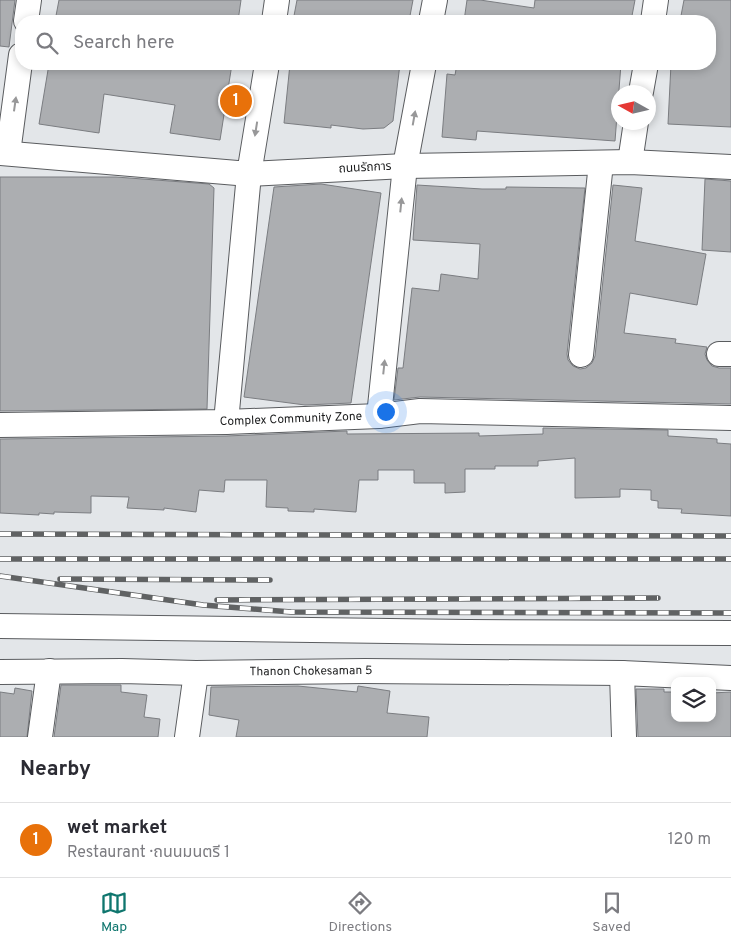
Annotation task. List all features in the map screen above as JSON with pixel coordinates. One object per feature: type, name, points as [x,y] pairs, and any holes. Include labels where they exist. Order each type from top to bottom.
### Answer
[{"type":"street","points":[[27,15],[29,0]]},
{"type":"street","points":[[275,15],[277,0]]},
{"type":"street","points":[[433,15],[435,0]]},
{"type":"street","points":[[654,15],[656,0]]},
{"type":"street","points":[[4,153],[18,70]]},
{"type":"street","points":[[226,422],[249,174],[266,70]]},
{"type":"street","points":[[379,416],[405,166],[423,70]]},
{"type":"street","points":[[642,85],[645,70]]},
{"type":"street","points":[[630,162],[635,130]]},
{"type":"street","name":"ถนนรัถการ","points":[[4,153],[249,174],[405,166],[601,162],[731,167]]},
{"type":"street","points":[[581,355],[601,162]]},
{"type":"street","name":"Complex Community Zone","points":[[0,425],[226,422],[379,416],[420,411],[731,418]]},
{"type":"street","points":[[0,626],[467,632],[731,633]]},
{"type":"street","name":"Thanon Chokesaman 5","points":[[0,672],[122,671],[196,673],[365,670],[622,673],[731,678]]},
{"type":"street","points":[[40,737],[49,671]]},
{"type":"street","points":[[187,737],[196,673]]},
{"type":"street","points":[[622,673],[624,737]]},
{"type":"building","points":[[0,0],[15,0],[9,47],[0,46]]},
{"type":"building","points":[[59,0],[241,0],[239,15],[56,15]]},
{"type":"building","points":[[297,0],[413,0],[410,15],[294,15]]},
{"type":"building","points":[[467,0],[480,0],[534,8],[535,0],[635,0],[632,15],[465,15]]},
{"type":"building","points":[[684,0],[731,0],[731,127],[668,124],[671,70],[716,70],[716,15],[681,15]]},
{"type":"building","points":[[48,70],[231,70],[220,140],[170,133],[175,105],[104,94],[99,133],[39,124]]},
{"type":"building","points":[[289,70],[399,70],[393,121],[384,128],[363,129],[331,125],[331,128],[284,123]]},
{"type":"building","points":[[456,70],[621,70],[619,85],[611,85],[611,130],[616,130],[615,141],[477,131],[476,140],[442,137],[447,74],[455,75]]},
{"type":"building","points":[[0,177],[116,177],[209,184],[214,188],[207,409],[0,411]]},
{"type":"building","points":[[705,179],[731,181],[731,252],[702,250]]},
{"type":"building","points":[[321,184],[381,193],[351,403],[305,405],[244,397],[274,187]]},
{"type":"building","points":[[417,185],[482,189],[506,189],[506,187],[585,188],[567,354],[568,360],[573,366],[580,369],[586,368],[592,363],[595,356],[613,185],[642,188],[635,241],[706,254],[697,305],[630,293],[624,333],[676,339],[675,343],[707,347],[705,354],[712,366],[731,368],[731,404],[420,397],[394,400],[398,368],[403,368],[412,288],[439,291],[441,274],[478,279],[480,244],[413,240]]},
{"type":"building","points":[[543,428],[668,430],[668,436],[717,439],[717,443],[731,444],[731,516],[681,513],[682,509],[658,508],[658,501],[651,500],[651,490],[620,489],[620,497],[575,498],[575,458],[538,461],[538,466],[495,466],[495,469],[465,469],[465,492],[445,493],[445,483],[414,483],[414,470],[378,470],[378,480],[359,480],[356,512],[314,509],[314,512],[288,511],[288,508],[266,507],[267,480],[225,480],[224,492],[199,490],[196,512],[164,508],[164,510],[127,508],[129,497],[91,496],[91,513],[54,512],[54,514],[39,513],[39,515],[0,513],[0,439],[226,436],[347,431],[347,434],[479,433],[479,436],[543,434]]},
{"type":"building","points":[[61,685],[121,685],[121,692],[147,695],[144,717],[160,719],[158,737],[54,737]]},
{"type":"building","points":[[298,686],[357,692],[358,686],[390,691],[387,713],[429,717],[427,737],[236,737],[239,720],[209,715],[211,687]]},
{"type":"building","points":[[15,688],[32,691],[27,737],[0,737],[0,692],[14,694]]},
{"type":"building","points":[[636,689],[664,689],[664,692],[671,692],[671,722],[716,722],[716,693],[731,692],[731,737],[638,737]]},
{"type":"railway","points":[[0,534],[731,536]]},
{"type":"railway","points":[[0,559],[731,559]]},
{"type":"railway","points":[[0,576],[203,605],[291,612],[731,613]]},
{"type":"railway","points":[[60,579],[270,580]]},
{"type":"railway","points":[[217,600],[658,598]]},
{"type":"place","name":"wet market","points":[[236,101]]}]
